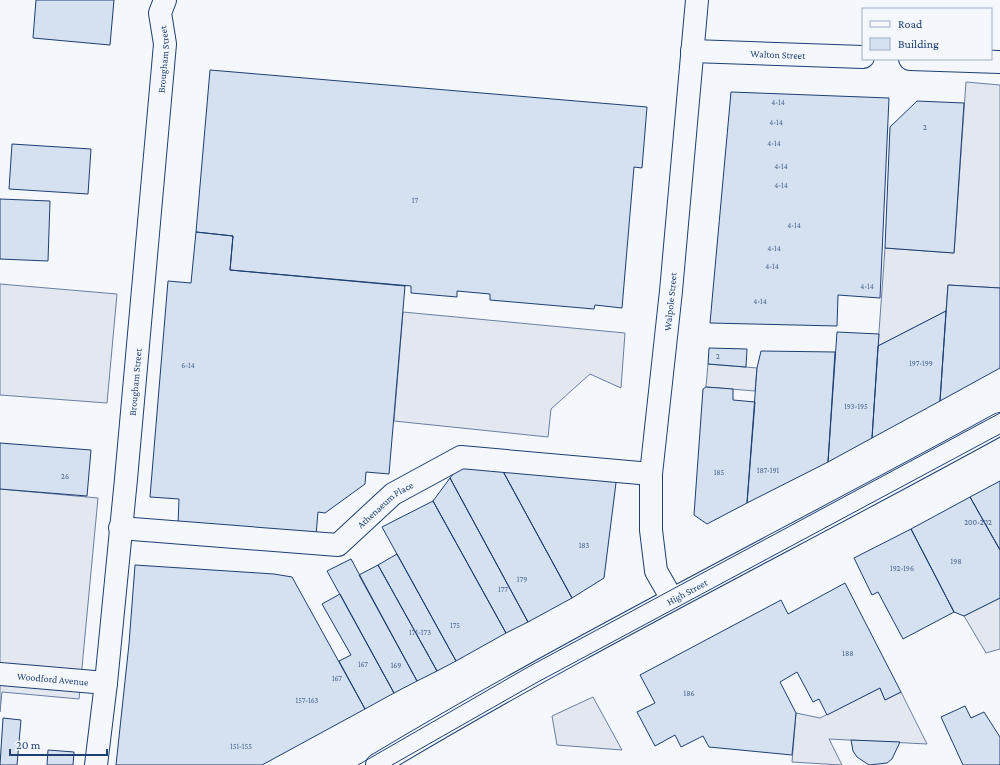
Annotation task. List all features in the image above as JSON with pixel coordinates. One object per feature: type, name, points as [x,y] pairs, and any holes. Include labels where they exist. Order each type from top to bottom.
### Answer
[{"type":"street","name":"Brougham Street","points":[[96,765],[106,684],[120,528],[126,479],[165,44],[160,13],[165,0]]},
{"type":"street","name":"Walpole Street","points":[[672,599],[656,570],[651,530],[651,474],[671,292],[697,0]]},
{"type":"street","name":"Walton Street","points":[[692,51],[862,57]]},
{"type":"street","points":[[940,60],[1000,62]]},
{"type":"street","name":"High Street","points":[[377,765],[455,718],[672,599],[1000,424]]},
{"type":"street","name":"Athenaeum Place","points":[[120,528],[338,545],[393,494],[461,457],[651,474]]},
{"type":"street","name":"Woodford Avenue","points":[[0,674],[106,684]]},
{"type":"shaded area","points":[[966,82],[1000,85],[1000,288],[948,285],[946,311],[878,346],[885,248],[954,253]]},
{"type":"shaded area","points":[[0,284],[117,294],[107,403],[0,395]]},
{"type":"shaded area","points":[[403,312],[625,333],[621,388],[590,374],[551,409],[548,437],[394,421]]},
{"type":"shaded area","points":[[708,364],[757,368],[755,391],[706,387]]},
{"type":"shaded area","points":[[0,489],[98,498],[79,699],[2,692],[0,712]]},
{"type":"shaded area","points":[[1000,598],[1000,649],[986,653],[964,616]]},
{"type":"shaded area","points":[[880,688],[885,700],[901,692],[927,744],[829,739],[842,765],[792,762],[796,713],[820,718]]},
{"type":"shaded area","points":[[593,697],[622,750],[557,745],[552,716]]},
{"type":"building","points":[[36,0],[114,0],[110,45],[33,38]]},
{"type":"building","points":[[210,70],[647,107],[642,168],[634,167],[622,308],[595,305],[594,309],[490,300],[490,294],[457,291],[457,297],[411,293],[411,286],[230,270],[233,236],[196,232]]},
{"type":"building","points":[[731,92],[889,98],[880,298],[838,295],[837,326],[710,323]]},
{"type":"building","points":[[917,101],[964,103],[954,253],[885,248],[890,127]]},
{"type":"building","points":[[12,144],[91,149],[88,194],[9,189]]},
{"type":"building","points":[[0,199],[50,201],[48,261],[0,259]]},
{"type":"building","points":[[196,232],[233,236],[230,270],[405,286],[389,474],[366,472],[365,484],[325,513],[318,512],[316,535],[178,524],[179,499],[150,497],[168,281],[191,283]]},
{"type":"building","points":[[948,285],[1000,288],[1000,368],[940,401]]},
{"type":"building","points":[[946,311],[940,401],[872,438],[878,346]]},
{"type":"building","points":[[837,332],[879,334],[872,438],[828,462]]},
{"type":"building","points":[[709,348],[747,349],[746,367],[708,364]]},
{"type":"building","points":[[761,351],[835,352],[828,462],[747,503],[757,368]]},
{"type":"building","points":[[706,387],[733,389],[733,400],[755,402],[747,503],[707,524],[694,515],[703,389]]},
{"type":"building","points":[[0,443],[91,450],[87,496],[0,489]]},
{"type":"building","points":[[464,461],[499,464],[572,598],[528,622],[450,478]]},
{"type":"building","points":[[499,464],[617,475],[604,578],[572,598]]},
{"type":"building","points":[[450,478],[528,622],[506,633],[433,501]]},
{"type":"building","points":[[1000,481],[1000,550],[970,497]]},
{"type":"building","points":[[970,497],[1000,550],[1000,598],[964,616],[954,612],[911,529]]},
{"type":"building","points":[[433,501],[506,633],[456,661],[382,527]]},
{"type":"building","points":[[911,529],[954,612],[903,639],[878,592],[872,595],[854,558]]},
{"type":"building","points":[[397,554],[456,661],[437,671],[378,565]]},
{"type":"building","points":[[351,559],[417,681],[394,693],[327,571]]},
{"type":"building","points":[[135,565],[274,574],[292,577],[365,709],[262,765],[116,765],[129,644]]},
{"type":"building","points":[[378,565],[437,671],[417,681],[359,575]]},
{"type":"building","points":[[845,583],[901,692],[885,700],[880,688],[827,715],[819,699],[813,702],[797,672],[780,682],[796,713],[792,755],[709,747],[703,736],[681,747],[675,735],[655,746],[637,712],[655,703],[640,675],[781,600],[788,614]]},
{"type":"building","points":[[340,594],[394,693],[365,709],[339,661],[351,655],[322,604]]},
{"type":"building","points":[[965,706],[971,718],[984,712],[1000,737],[1000,765],[963,765],[941,717]]},
{"type":"building","points":[[3,718],[21,720],[17,765],[0,765]]},
{"type":"building","points":[[851,740],[900,742],[892,759],[887,763],[869,765],[857,757],[853,751]]},
{"type":"building","points":[[48,750],[74,752],[73,765],[47,765]]},
{"type":"tram line","points":[[358,765],[528,667],[1000,413]]},
{"type":"tram line","points":[[392,765],[536,683],[1000,434]]}]
